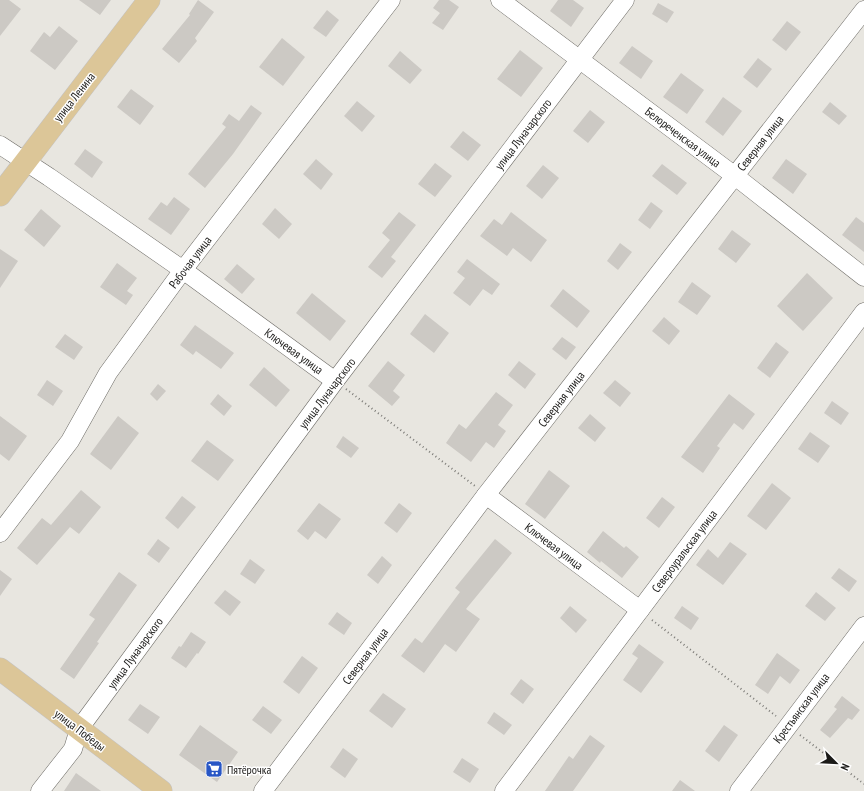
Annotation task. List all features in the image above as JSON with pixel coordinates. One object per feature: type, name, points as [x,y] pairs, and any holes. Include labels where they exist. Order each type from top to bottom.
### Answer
[{"type":"main road","name":"улица Ленина","points":[[0,195],[149,0]]},
{"type":"main road","name":"улица Победы","points":[[0,669],[161,791]]},
{"type":"street","name":"Рабочая улица","points":[[0,533],[70,441],[108,373],[183,270],[392,0]]},
{"type":"street","name":"Белореченская улица","points":[[500,0],[735,176],[864,277]]},
{"type":"street","name":"улица Луначарского","points":[[40,791],[73,749],[79,729],[335,381],[625,0]]},
{"type":"street","name":"Северная улица","points":[[263,791],[486,495],[864,10]]},
{"type":"street","name":"Ключевая улица","points":[[0,145],[49,177],[183,270],[335,381]]},
{"type":"street","name":"Североуральская улица","points":[[504,791],[864,312]]},
{"type":"street","name":"Ключевая улица","points":[[486,495],[640,610]]},
{"type":"street","name":"Крестьянская улица","points":[[739,791],[864,626]]},
{"type":"path","name":"Ключевая улица","points":[[335,381],[486,495]]},
{"type":"path","points":[[640,610],[864,784]]},
{"type":"building","points":[[0,0],[9,0],[21,9],[0,36]]},
{"type":"building","points":[[79,0],[111,0],[100,15]]},
{"type":"building","points":[[198,0],[214,12],[195,38],[197,41],[179,63],[162,49],[190,15],[189,14]]},
{"type":"building","points":[[439,0],[449,0],[459,7],[443,30],[432,23],[440,13],[433,8]]},
{"type":"building","points":[[558,0],[573,0],[584,8],[571,27],[550,11]]},
{"type":"building","points":[[658,3],[674,12],[667,23],[652,14]]},
{"type":"building","points":[[327,10],[339,20],[326,37],[313,28]]},
{"type":"building","points":[[787,21],[801,32],[786,51],[772,40]]},
{"type":"building","points":[[59,26],[78,41],[55,70],[30,51],[44,32],[50,37]]},
{"type":"building","points":[[282,38],[305,57],[283,86],[259,67]]},
{"type":"building","points":[[632,46],[653,61],[641,79],[619,63]]},
{"type":"building","points":[[520,50],[543,68],[521,97],[497,79]]},
{"type":"building","points":[[400,51],[422,70],[410,84],[388,66]]},
{"type":"building","points":[[758,58],[772,69],[757,88],[743,77]]},
{"type":"building","points":[[681,73],[704,90],[687,114],[663,97]]},
{"type":"building","points":[[131,89],[154,106],[140,125],[117,107]]},
{"type":"building","points":[[723,97],[742,111],[723,136],[705,122]]},
{"type":"building","points":[[357,101],[375,116],[362,132],[344,116]]},
{"type":"building","points":[[830,102],[847,116],[839,125],[822,112]]},
{"type":"building","points":[[251,105],[262,113],[233,154],[205,188],[188,174],[226,127],[222,124],[229,114],[239,121]]},
{"type":"building","points":[[590,110],[605,122],[588,143],[573,131]]},
{"type":"building","points":[[463,131],[481,145],[468,161],[450,147]]},
{"type":"building","points":[[85,149],[103,162],[92,178],[74,164]]},
{"type":"building","points":[[316,159],[333,174],[321,190],[303,174]]},
{"type":"building","points":[[786,159],[807,174],[793,194],[772,178]]},
{"type":"building","points":[[435,163],[452,176],[435,197],[418,184]]},
{"type":"building","points":[[662,164],[687,183],[677,195],[652,176]]},
{"type":"building","points":[[543,165],[559,178],[542,199],[526,186]]},
{"type":"building","points":[[174,197],[190,209],[171,235],[148,219],[161,202],[167,206]]},
{"type":"building","points":[[651,202],[663,211],[650,229],[638,220]]},
{"type":"building","points":[[275,208],[292,224],[279,239],[262,224]]},
{"type":"building","points":[[41,209],[61,226],[44,247],[24,230]]},
{"type":"building","points":[[399,212],[416,225],[391,257],[396,261],[382,278],[368,267],[390,240],[382,233]]},
{"type":"building","points":[[511,212],[547,240],[531,262],[513,248],[507,256],[480,236],[494,219],[502,225]]},
{"type":"building","points":[[856,217],[864,223],[864,252],[842,235]]},
{"type":"building","points":[[732,230],[751,244],[736,263],[718,249]]},
{"type":"building","points":[[620,243],[632,252],[618,270],[607,261]]},
{"type":"building","points":[[0,249],[18,261],[0,288]]},
{"type":"building","points":[[467,259],[500,284],[492,295],[483,289],[470,306],[453,293],[465,278],[457,272]]},
{"type":"building","points":[[117,263],[137,278],[127,291],[133,295],[126,305],[100,287]]},
{"type":"building","points":[[237,264],[255,279],[242,294],[224,279]]},
{"type":"building","points":[[807,273],[833,298],[803,331],[777,306]]},
{"type":"building","points":[[692,282],[711,296],[697,315],[678,302]]},
{"type":"building","points":[[563,289],[590,311],[577,328],[550,306]]},
{"type":"building","points":[[312,293],[346,321],[330,341],[296,313]]},
{"type":"building","points":[[425,314],[449,333],[434,353],[410,334]]},
{"type":"building","points":[[664,317],[680,331],[669,345],[652,331]]},
{"type":"building","points":[[195,325],[234,353],[221,369],[196,351],[193,355],[180,345]]},
{"type":"building","points":[[65,334],[83,347],[74,360],[55,347]]},
{"type":"building","points":[[562,337],[576,347],[566,360],[552,349]]},
{"type":"building","points":[[776,342],[789,352],[770,378],[757,368]]},
{"type":"building","points":[[388,361],[405,375],[393,391],[400,397],[392,406],[368,386]]},
{"type":"building","points":[[519,361],[536,374],[525,389],[508,375]]},
{"type":"building","points":[[264,367],[290,390],[276,407],[249,385]]},
{"type":"building","points":[[47,380],[63,391],[53,406],[37,395]]},
{"type":"building","points":[[615,380],[631,393],[620,407],[603,393]]},
{"type":"building","points":[[158,384],[166,391],[157,401],[150,394]]},
{"type":"building","points":[[496,392],[513,405],[498,425],[506,431],[494,448],[486,442],[471,462],[446,443],[459,424],[466,429]]},
{"type":"building","points":[[218,394],[232,406],[224,416],[210,404]]},
{"type":"building","points":[[729,394],[755,414],[743,430],[734,423],[717,446],[720,448],[703,473],[681,457]]},
{"type":"building","points":[[832,401],[849,413],[841,425],[824,413]]},
{"type":"building","points":[[590,414],[606,428],[595,442],[578,428]]},
{"type":"building","points":[[0,416],[27,436],[9,461],[0,454]]},
{"type":"building","points":[[118,416],[139,433],[111,470],[90,454]]},
{"type":"building","points":[[810,432],[830,446],[818,463],[798,449]]},
{"type":"building","points":[[343,436],[359,448],[351,458],[336,447]]},
{"type":"building","points":[[207,440],[234,460],[218,481],[191,461]]},
{"type":"building","points":[[549,470],[570,486],[545,519],[525,504]]},
{"type":"building","points":[[772,483],[791,498],[766,530],[747,516]]},
{"type":"building","points":[[81,490],[101,507],[79,534],[70,527],[37,565],[17,548],[42,518],[51,525]]},
{"type":"building","points":[[182,496],[196,507],[178,529],[165,518]]},
{"type":"building","points":[[662,497],[675,507],[659,528],[646,518]]},
{"type":"building","points":[[319,503],[341,519],[326,539],[315,531],[308,540],[297,531]]},
{"type":"building","points":[[399,503],[412,513],[397,533],[384,523]]},
{"type":"building","points":[[603,531],[624,548],[626,546],[639,557],[622,578],[587,552]]},
{"type":"building","points":[[158,539],[170,548],[159,563],[147,554]]},
{"type":"building","points":[[495,539],[512,553],[466,609],[480,619],[456,652],[445,644],[424,673],[401,656],[415,638],[422,643],[460,592],[455,588]]},
{"type":"building","points":[[730,542],[747,554],[723,585],[696,565],[708,549],[718,558]]},
{"type":"building","points":[[382,556],[392,565],[378,584],[367,575]]},
{"type":"building","points":[[250,559],[265,570],[255,584],[240,574]]},
{"type":"building","points":[[839,568],[857,581],[849,592],[831,578]]},
{"type":"building","points":[[0,570],[12,579],[0,596]]},
{"type":"building","points":[[119,572],[137,585],[97,642],[99,643],[74,679],[60,669],[95,619],[89,615]]},
{"type":"building","points":[[225,590],[241,602],[230,616],[214,603]]},
{"type":"building","points":[[816,592],[836,608],[825,621],[805,606]]},
{"type":"building","points":[[570,606],[587,620],[576,633],[560,618]]},
{"type":"building","points":[[682,606],[699,618],[691,630],[674,618]]},
{"type":"building","points":[[337,612],[352,623],[344,635],[328,624]]},
{"type":"building","points":[[191,632],[206,642],[186,668],[171,658],[179,646],[181,647]]},
{"type":"building","points":[[639,644],[664,662],[641,693],[623,680],[638,658],[632,654]]},
{"type":"building","points":[[777,653],[800,670],[790,684],[780,676],[768,694],[755,685]]},
{"type":"building","points":[[302,656],[318,668],[299,694],[283,682]]},
{"type":"building","points":[[521,679],[534,689],[523,704],[510,694]]},
{"type":"building","points":[[383,693],[406,709],[392,728],[369,711]]},
{"type":"building","points":[[842,696],[860,710],[852,720],[848,718],[830,738],[820,730],[837,709],[834,707]]},
{"type":"building","points":[[140,704],[160,717],[148,734],[128,720]]},
{"type":"building","points":[[263,706],[282,720],[271,734],[252,720]]},
{"type":"building","points":[[494,712],[512,725],[504,735],[487,723]]},
{"type":"building","points":[[200,725],[238,752],[217,782],[179,755]]},
{"type":"building","points":[[724,725],[738,735],[719,762],[705,751]]},
{"type":"building","points":[[590,735],[605,746],[573,791],[545,791],[569,756],[573,759]]},
{"type":"building","points":[[343,748],[358,759],[345,778],[330,767]]},
{"type":"building","points":[[462,758],[479,769],[470,783],[453,772]]},
{"type":"building","points":[[76,773],[101,791],[64,791]]},
{"type":"building","points":[[680,780],[695,791],[672,791]]},
{"type":"place","name":"Пятёрочка","points":[[214,769]]}]
